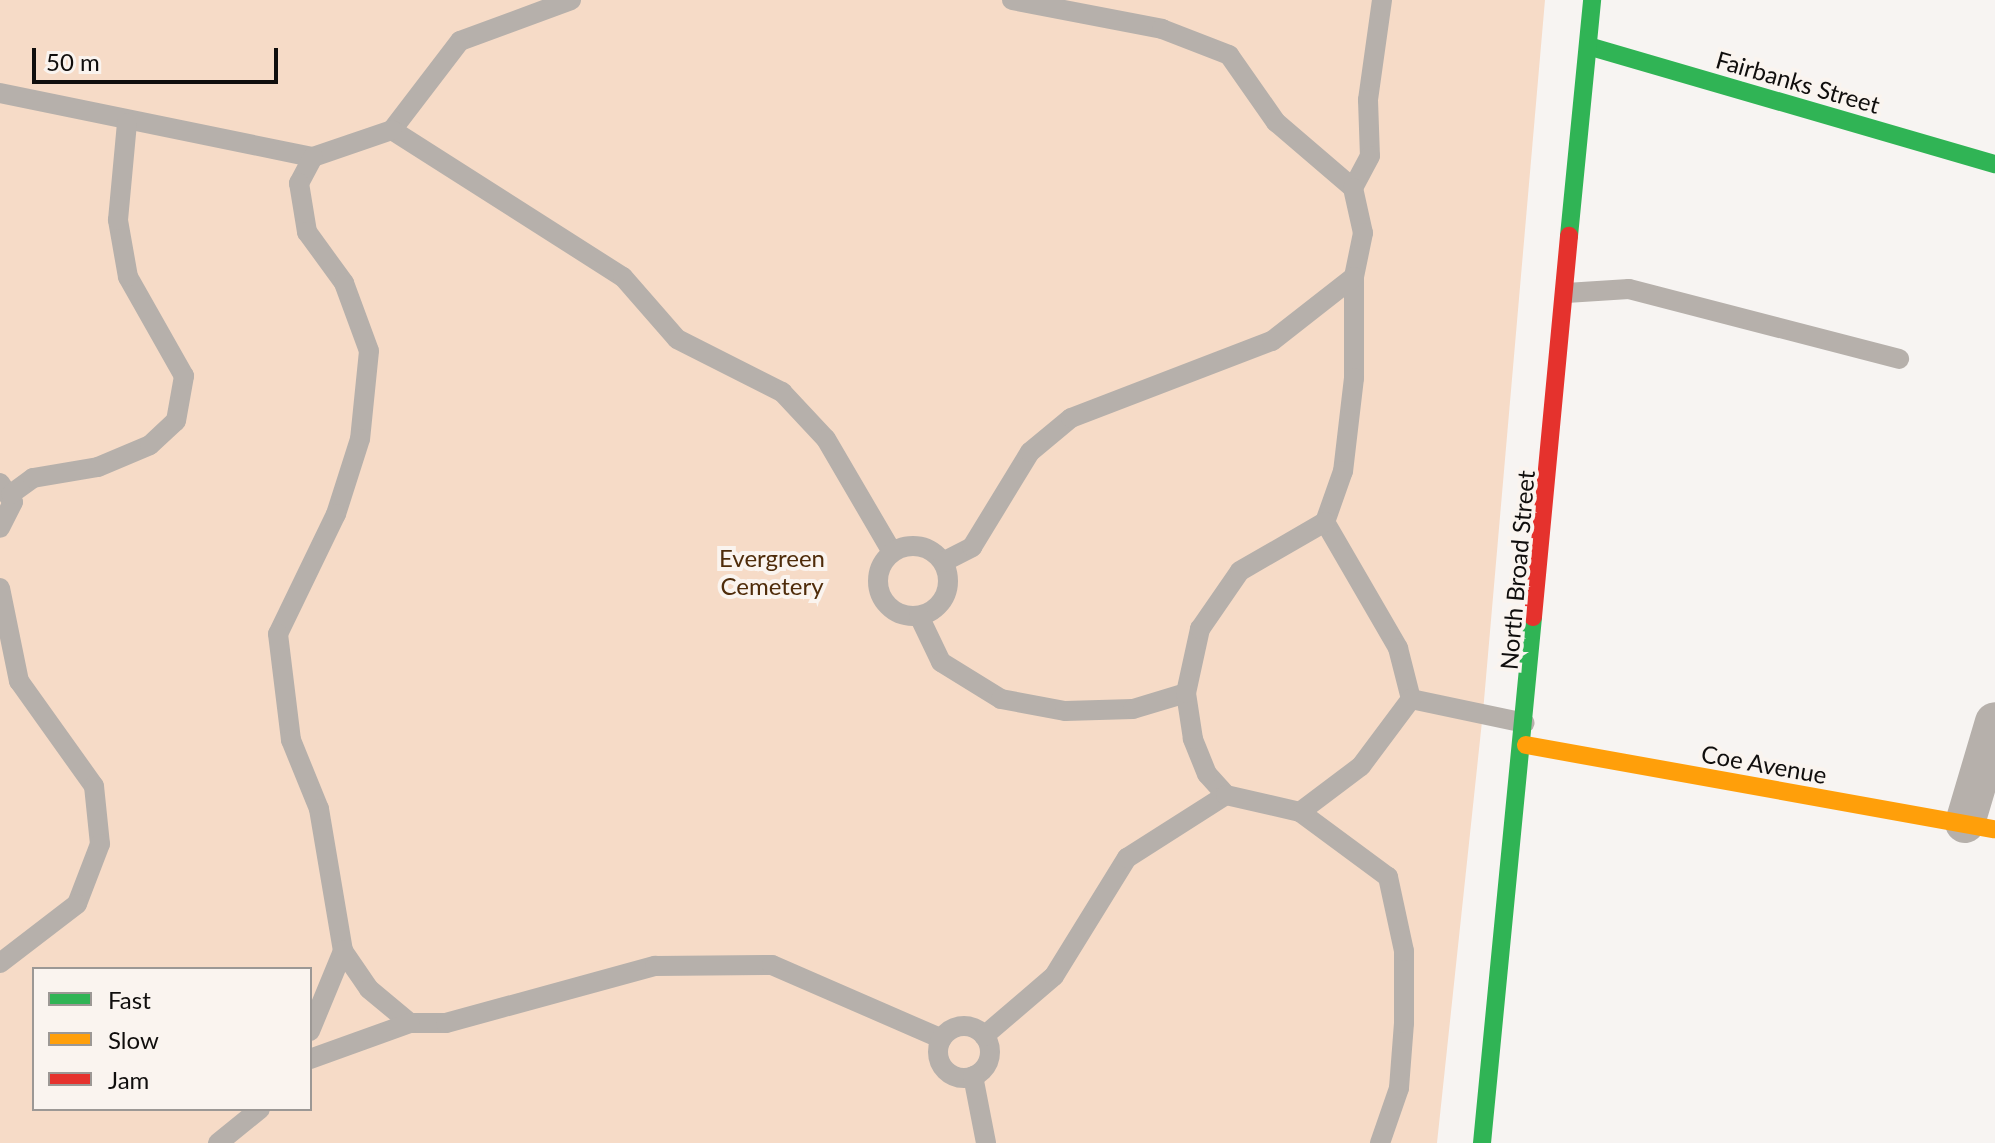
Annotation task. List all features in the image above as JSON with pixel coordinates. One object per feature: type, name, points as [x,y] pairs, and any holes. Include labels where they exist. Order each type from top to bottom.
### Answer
[{"type":"main road","name":"North Broad Street","points":[[1482,1143],[1526,745],[1592,0]]},
{"type":"main road","name":"Fairbanks Street","points":[[1588,46],[1995,164]]},
{"type":"main road","name":"Coe Avenue","points":[[1526,745],[1980,826]]},
{"type":"street","points":[[1980,826],[1995,722]]},
{"type":"lane","points":[[0,93],[127,123],[313,157],[392,130],[460,41],[529,5],[571,0]]},
{"type":"lane","points":[[1012,0],[1162,29],[1229,55],[1276,122],[1353,188],[1363,233],[1354,277],[1354,378],[1343,471],[1325,522],[1240,571],[1200,629],[1186,693],[1207,774],[1226,795],[1300,812],[1388,877],[1404,951],[1404,1023],[1399,1088],[1380,1143]]},
{"type":"lane","points":[[1353,188],[1370,156],[1368,100],[1382,0]]},
{"type":"lane","points":[[0,528],[13,511],[5,488],[33,478],[98,467],[150,445],[176,421],[184,376],[128,277],[123,249],[127,123]]},
{"type":"lane","points":[[392,130],[623,277],[677,339],[782,392],[826,439],[892,552]]},
{"type":"lane","points":[[313,157],[299,183],[307,232],[344,283],[369,351],[360,439],[336,514],[278,634],[291,740],[319,809],[343,951],[369,989],[410,1023]]},
{"type":"lane","points":[[943,562],[972,547],[1030,452],[1071,418],[1272,341],[1354,277]]},
{"type":"lane","points":[[1566,293],[1629,289],[1899,359]]},
{"type":"lane","points":[[1325,522],[1398,648],[1411,699]]},
{"type":"lane","points":[[925,548],[943,562],[945,595],[919,616],[896,611],[881,594],[879,571],[892,552],[925,548]]},
{"type":"lane","points":[[0,588],[19,681],[94,786],[100,844],[77,904],[0,963]]},
{"type":"lane","points":[[919,616],[941,662],[1001,699],[1065,711],[1133,709],[1186,693]]},
{"type":"lane","points":[[1411,699],[1527,723]]},
{"type":"lane","points":[[1300,812],[1361,766],[1411,699]]},
{"type":"lane","points":[[984,1036],[1054,976],[1127,858],[1226,795]]},
{"type":"lane","points":[[312,1026],[343,951]]},
{"type":"lane","points":[[312,1058],[410,1023],[446,1023],[655,966],[727,963],[772,965],[942,1039]]},
{"type":"lane","points":[[942,1039],[962,1027],[984,1036]]},
{"type":"lane","points":[[973,1076],[988,1061],[984,1036]]},
{"type":"lane","points":[[942,1039],[945,1070],[973,1076]]},
{"type":"lane","points":[[973,1076],[986,1143]]},
{"type":"lane","points":[[218,1143],[258,1111]]},
{"type":"green space","name":"Evergreen Cemetery","points":[[0,0],[1545,0],[1483,712],[1437,1143],[0,1143]]},
{"type":"traffic: fast","points":[[1569,236],[1592,0]]},
{"type":"traffic: fast","points":[[1588,46],[1995,164]]},
{"type":"traffic: fast","points":[[1482,1143],[1533,617]]},
{"type":"traffic: slow","points":[[1526,745],[1995,829]]},
{"type":"traffic: jam","points":[[1533,617],[1569,236]]}]
